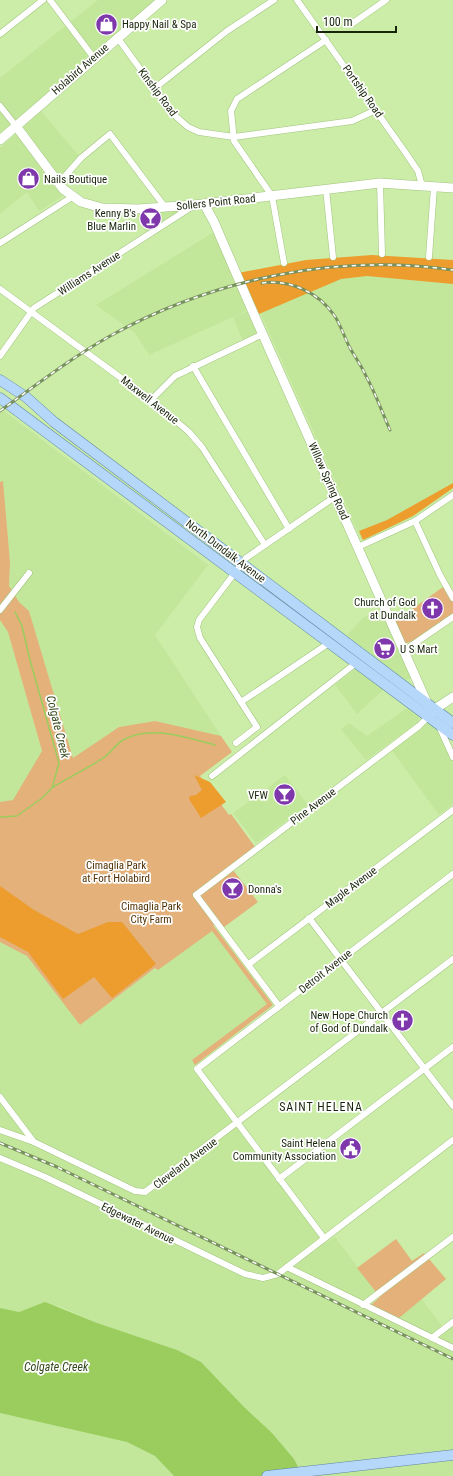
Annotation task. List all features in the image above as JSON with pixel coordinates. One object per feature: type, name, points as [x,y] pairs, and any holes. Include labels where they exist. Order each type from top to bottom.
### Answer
[{"type":"main road","name":"North Dundalk Avenue","points":[[0,380],[26,397],[57,424],[242,563],[431,711],[438,724],[453,735]]},
{"type":"main road","name":"North Dundalk Avenue","points":[[0,398],[329,643],[431,711],[453,723]]},
{"type":"main road","points":[[267,1476],[453,1455]]},
{"type":"street","points":[[0,34],[43,0]]},
{"type":"street","points":[[50,0],[94,58]]},
{"type":"street","name":"Holabird Avenue","points":[[0,140],[117,37],[162,0]]},
{"type":"street","points":[[155,88],[227,31],[274,0]]},
{"type":"street","name":"Portship Road","points":[[297,0],[418,171],[422,186]]},
{"type":"street","points":[[353,23],[386,0]]},
{"type":"street","name":"Kinship Road","points":[[117,37],[172,113],[188,127],[210,134],[234,136],[352,121],[376,110]]},
{"type":"street","points":[[284,262],[272,196],[237,146],[234,136],[231,111],[236,99],[326,40]]},
{"type":"street","points":[[0,106],[16,126]]},
{"type":"street","name":"Sollers Point Road","points":[[16,126],[58,184],[72,197],[86,204],[102,208],[165,208],[380,183],[453,188]]},
{"type":"street","points":[[58,184],[81,158],[110,134],[165,208]]},
{"type":"street","points":[[380,183],[382,254]]},
{"type":"street","points":[[429,257],[434,187]]},
{"type":"street","points":[[326,189],[333,257]]},
{"type":"street","points":[[0,243],[72,197]]},
{"type":"street","name":"Willow Spring Road","points":[[204,204],[214,222],[431,711]]},
{"type":"street","name":"Williams Avenue","points":[[0,356],[34,308],[194,205]]},
{"type":"street","name":"Maxwell Avenue","points":[[0,289],[175,419],[197,441],[265,545]]},
{"type":"street","points":[[150,400],[172,379],[193,366],[263,334]]},
{"type":"street","points":[[193,366],[289,529]]},
{"type":"street","points":[[358,547],[416,521],[453,495]]},
{"type":"street","points":[[236,743],[257,727],[200,638],[197,627],[201,617],[242,563],[265,545],[336,496]]},
{"type":"street","points":[[416,521],[440,575],[453,598]]},
{"type":"street","points":[[0,610],[29,573]]},
{"type":"street","points":[[405,650],[453,617]]},
{"type":"street","points":[[241,702],[329,643]]},
{"type":"street","points":[[212,776],[356,662]]},
{"type":"street","points":[[431,711],[453,697]]},
{"type":"street","name":"Pine Avenue","points":[[249,964],[196,895],[418,726],[431,711]]},
{"type":"street","points":[[438,724],[453,757]]},
{"type":"street","name":"Maple Avenue","points":[[249,964],[453,810]]},
{"type":"street","name":"Detroit Avenue","points":[[238,1124],[197,1069],[453,874]]},
{"type":"street","points":[[309,918],[453,1106]]},
{"type":"street","name":"Cleveland Avenue","points":[[34,1142],[117,1184],[135,1191],[146,1192],[238,1124],[453,959]]},
{"type":"street","points":[[249,964],[279,1006]]},
{"type":"street","points":[[279,1179],[453,1047]]},
{"type":"street","points":[[0,1097],[34,1142]]},
{"type":"street","points":[[238,1124],[324,1238]]},
{"type":"street","points":[[0,1130],[34,1142]]},
{"type":"street","points":[[453,1140],[287,1267],[453,1348]]},
{"type":"street","name":"Edgewater Avenue","points":[[0,1158],[45,1177],[245,1274],[263,1278],[278,1274],[287,1267]]},
{"type":"street","points":[[363,1305],[453,1237]]},
{"type":"street","points":[[432,1338],[453,1322]]},
{"type":"shaded area","points":[[98,0],[156,0],[0,133],[0,78]]},
{"type":"shaded area","points":[[41,111],[79,156],[53,185],[63,196],[39,211],[27,192],[0,214],[0,148]]},
{"type":"shaded area","points":[[178,208],[179,212],[146,232],[133,211]]},
{"type":"shaded area","points":[[214,232],[248,310],[149,355],[135,333],[96,305]]},
{"type":"shaded area","points":[[372,255],[453,260],[453,284],[367,276],[341,279],[259,314],[238,273],[306,260]]},
{"type":"shaded area","points":[[334,275],[453,278],[453,489],[413,517],[362,541],[249,287]]},
{"type":"shaded area","points":[[249,311],[258,332],[257,335],[243,341],[233,317]]},
{"type":"shaded area","points":[[0,408],[208,565],[155,635],[221,736],[155,721],[119,727],[73,758],[29,611],[19,602],[9,586],[10,562],[3,481],[0,482]]},
{"type":"shaded area","points":[[453,483],[453,488],[413,516],[363,540],[359,531],[387,520]]},
{"type":"shaded area","points":[[382,609],[412,677],[408,680],[404,679],[347,635],[363,618]]},
{"type":"shaded area","points":[[0,620],[8,631],[42,752],[13,800],[0,802]]},
{"type":"shaded area","points":[[354,670],[358,670],[384,689],[357,714],[335,685]]},
{"type":"shaded area","points":[[407,708],[419,718],[418,722],[366,760],[341,729],[349,723],[367,736]]},
{"type":"shaded area","points":[[428,723],[436,727],[453,763],[453,804],[439,815],[391,749]]},
{"type":"shaded area","points":[[194,775],[210,782],[226,802],[201,818],[189,799],[190,796],[196,795],[202,790]]},
{"type":"shaded area","points":[[285,775],[308,805],[256,843],[233,813]]},
{"type":"shaded area","points":[[0,886],[34,910],[78,934],[108,922],[122,922],[156,964],[112,998],[94,977],[63,999],[28,952],[0,937]]},
{"type":"shaded area","points":[[212,925],[273,1005],[192,1068],[324,1244],[335,1237],[380,1297],[371,1304],[417,1302],[421,1298],[442,1326],[447,1329],[453,1326],[453,1476],[303,1476],[294,1459],[272,1433],[243,1407],[216,1377],[59,1306],[28,1309],[19,1312],[0,1308],[0,942],[27,955],[80,1025]]},
{"type":"shaded area","points":[[0,1413],[127,1442],[155,1456],[174,1476],[0,1476]]},
{"type":"green space","name":"Cimaglia Park at Fort Holabird","points":[[3,481],[10,562],[9,586],[19,602],[29,611],[73,758],[119,727],[155,721],[221,736],[232,752],[200,776],[229,815],[231,814],[258,851],[233,870],[258,902],[224,927],[213,925],[273,1005],[195,1065],[192,1060],[267,1004],[212,931],[158,970],[155,968],[80,1025],[27,956],[0,942],[0,802],[13,800],[42,751],[8,632],[0,620],[0,482]]},
{"type":"green space","points":[[443,587],[453,602],[453,613],[422,636],[404,643],[394,622]]},
{"type":"green space","points":[[396,1239],[412,1261],[424,1253],[446,1279],[399,1318],[371,1305],[380,1297],[357,1268]]},
{"type":"water","name":"Colgate Creek","points":[[45,1302],[97,1323],[177,1350],[201,1362],[244,1407],[272,1433],[294,1459],[303,1476],[174,1476],[155,1456],[127,1442],[0,1413],[0,1308],[19,1312]]},
{"type":"waterway","name":"Colgate Creek","points":[[0,817],[17,816],[42,798],[52,788],[59,763],[22,626],[15,612]]},
{"type":"waterway","points":[[53,787],[97,762],[106,756],[120,742],[134,735],[145,733],[169,734],[215,745]]},
{"type":"railway","points":[[0,411],[96,344],[150,316],[191,299],[276,275],[320,268],[365,265],[409,266],[453,270]]},
{"type":"railway","points":[[262,283],[282,283],[302,289],[320,300],[334,315],[350,348],[369,381],[390,430]]},
{"type":"railway","points":[[0,1143],[57,1167],[453,1359]]},
{"type":"place","name":"Happy Nail & Spa","points":[[107,24]]},
{"type":"place","name":"Nails Boutique","points":[[29,179]]},
{"type":"place","name":"Kenny B's Blue Marlin","points":[[151,219]]},
{"type":"place","name":"Church of God at Dundalk","points":[[432,608]]},
{"type":"place","name":"U S Mart","points":[[385,649]]},
{"type":"place","name":"VFW","points":[[284,795]]},
{"type":"place","name":"Donna's","points":[[233,889]]},
{"type":"place","name":"New Hope Church of God of Dundalk","points":[[403,1021]]},
{"type":"place","name":"Saint Helena Community Association","points":[[351,1149]]},
{"type":"district","name":"SAINT HELENA","points":[[321,1107]]},
{"type":"park label","name":"Cimaglia Park City Farm","points":[[151,912]]}]
